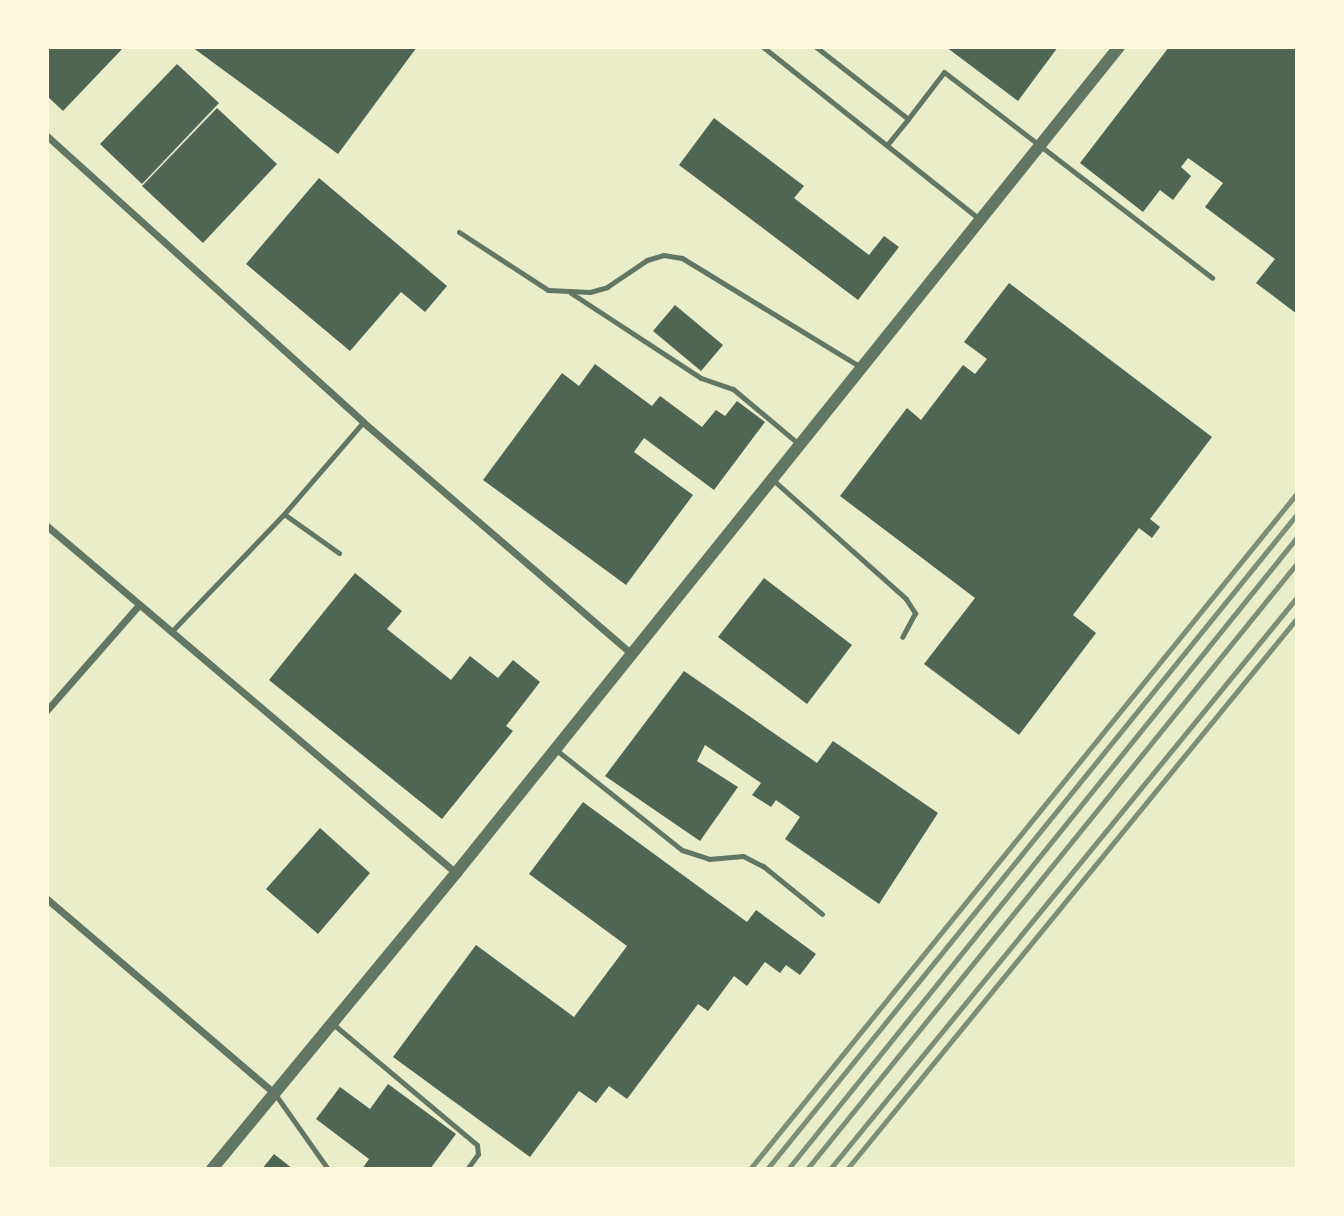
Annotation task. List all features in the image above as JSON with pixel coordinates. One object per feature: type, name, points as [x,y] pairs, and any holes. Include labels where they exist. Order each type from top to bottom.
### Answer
[{"type":"street","points":[[212,1169],[456,873],[1119,47]]},
{"type":"street","points":[[47,136],[363,422],[631,653]]},
{"type":"street","points":[[47,526],[456,873]]},
{"type":"street","points":[[47,710],[139,605]]},
{"type":"street","points":[[47,899],[275,1094]]},
{"type":"lane","points":[[763,47],[981,221]]},
{"type":"lane","points":[[816,47],[908,119]]},
{"type":"lane","points":[[887,145],[944,72],[1212,278]]},
{"type":"lane","points":[[459,232],[535,284],[570,292],[701,378],[733,388],[800,445]]},
{"type":"lane","points":[[570,292],[607,287],[647,260],[663,255],[682,258],[862,368]]},
{"type":"lane","points":[[171,632],[284,514],[363,422]]},
{"type":"lane","points":[[772,479],[906,599],[915,613],[902,637]]},
{"type":"lane","points":[[284,514],[339,553]]},
{"type":"lane","points":[[555,749],[682,850],[709,859],[743,856],[764,866],[822,914]]},
{"type":"lane","points":[[333,1024],[477,1145],[478,1154],[467,1169]]},
{"type":"lane","points":[[275,1094],[328,1169]]},
{"type":"building","points":[[47,47],[124,47],[63,111],[47,96]]},
{"type":"building","points":[[192,47],[417,47],[338,154]]},
{"type":"building","points":[[946,47],[1058,47],[1018,101]]},
{"type":"building","points":[[1169,47],[1297,47],[1297,314],[1256,283],[1275,259],[1205,207],[1223,183],[1188,158],[1181,167],[1191,176],[1173,200],[1160,190],[1143,212],[1080,163]]},
{"type":"building","points":[[177,64],[219,103],[142,184],[100,144]]},
{"type":"building","points":[[217,108],[277,164],[203,243],[142,186]]},
{"type":"building","points":[[714,118],[804,186],[794,198],[869,255],[884,236],[899,247],[858,300],[679,165]]},
{"type":"building","points":[[319,178],[447,286],[425,312],[401,292],[350,351],[246,264]]},
{"type":"building","points":[[1009,283],[1212,437],[1150,519],[1160,527],[1152,538],[1139,528],[1073,615],[1096,633],[1019,735],[924,664],[975,598],[840,496],[907,408],[921,420],[963,365],[975,374],[987,359],[964,342]]},
{"type":"building","points":[[675,305],[723,345],[701,371],[653,331]]},
{"type":"building","points":[[595,364],[652,406],[660,396],[702,427],[716,410],[725,416],[737,401],[765,422],[714,490],[644,438],[634,452],[693,495],[626,585],[483,480],[562,373],[579,386]]},
{"type":"building","points":[[355,573],[402,611],[387,629],[451,680],[470,656],[498,678],[513,660],[540,682],[506,726],[513,731],[442,819],[269,680]]},
{"type":"building","points":[[764,578],[852,645],[807,704],[718,637]]},
{"type":"building","points":[[684,671],[817,763],[833,741],[938,813],[879,904],[785,839],[800,817],[776,800],[771,807],[752,795],[761,783],[705,745],[697,761],[738,787],[700,841],[605,776]]},
{"type":"building","points":[[583,802],[747,922],[756,910],[816,954],[800,975],[786,965],[780,973],[765,962],[747,986],[734,976],[708,1011],[698,1004],[627,1099],[609,1086],[596,1103],[579,1091],[530,1157],[393,1057],[476,945],[574,1017],[627,946],[529,874]]},
{"type":"building","points":[[320,828],[370,873],[318,934],[266,889]]},
{"type":"building","points":[[388,1084],[456,1134],[430,1169],[362,1169],[369,1159],[316,1119],[340,1087],[370,1109]]},
{"type":"building","points":[[274,1154],[293,1169],[262,1169]]},
{"type":"railway","points":[[750,1169],[1297,493]]},
{"type":"railway","points":[[767,1169],[1297,514]]},
{"type":"railway","points":[[788,1169],[1297,537]]},
{"type":"railway","points":[[807,1169],[1297,563]]},
{"type":"railway","points":[[830,1169],[1297,597]]},
{"type":"railway","points":[[847,1169],[1297,618]]}]
